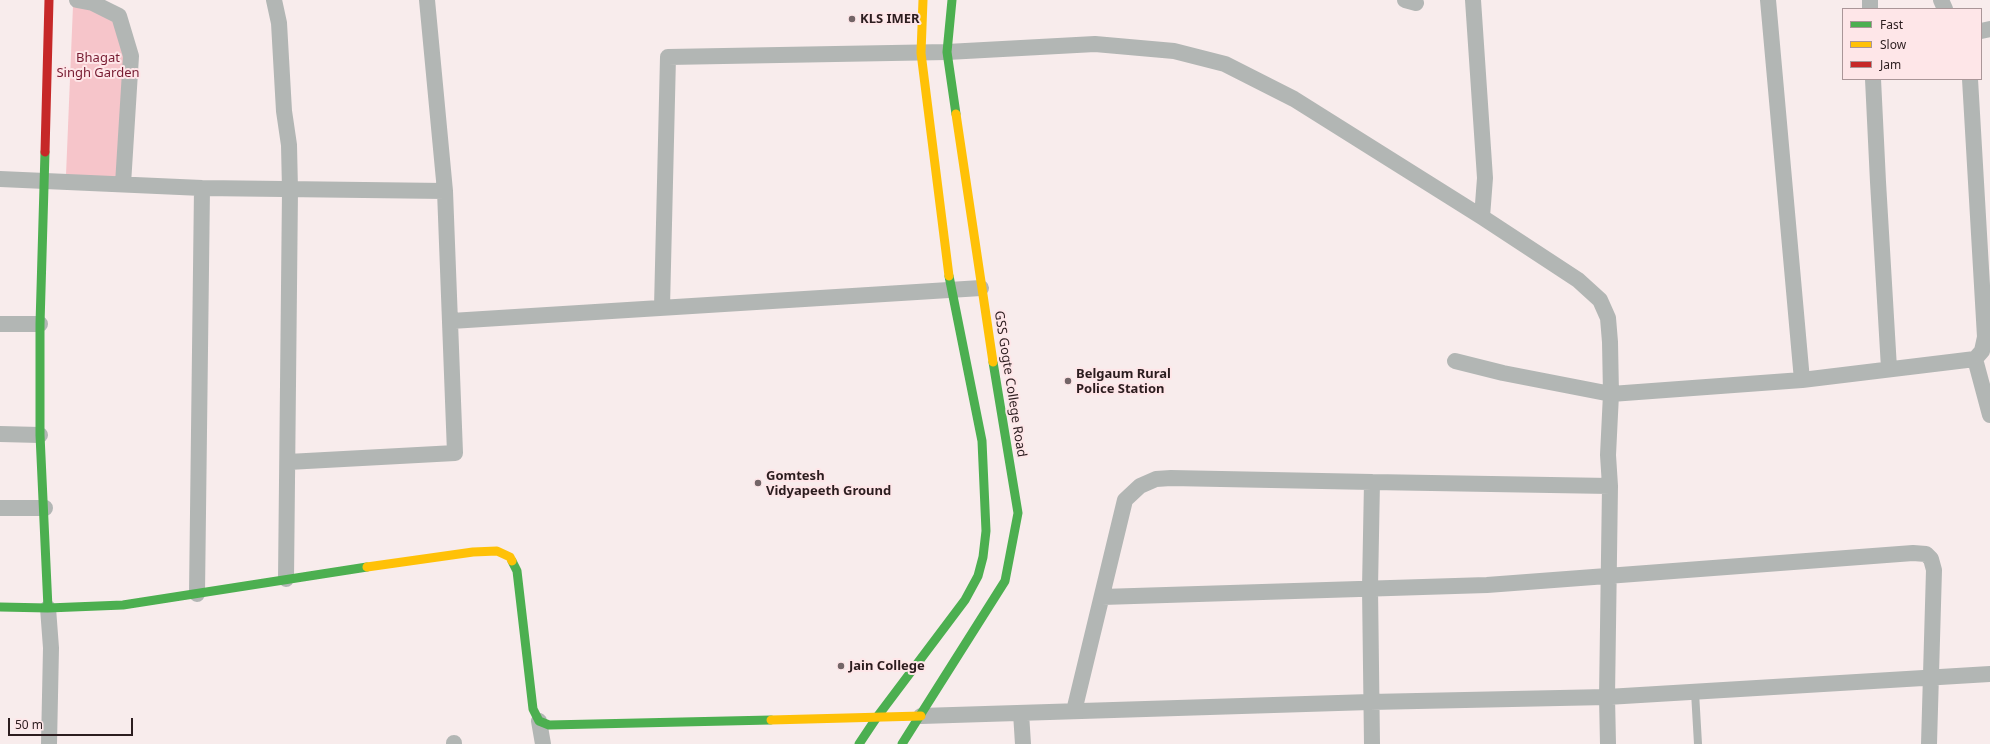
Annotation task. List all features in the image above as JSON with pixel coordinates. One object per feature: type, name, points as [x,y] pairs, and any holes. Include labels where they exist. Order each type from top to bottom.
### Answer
[{"type":"street","points":[[49,0],[40,324],[40,435],[45,508],[48,608],[51,648],[49,744]]},
{"type":"street","points":[[77,0],[93,3],[119,16],[131,56],[124,184]]},
{"type":"street","points":[[274,0],[279,23],[284,111],[289,145],[290,190],[286,579]]},
{"type":"street","points":[[288,462],[455,453],[445,191],[427,0]]},
{"type":"street","points":[[859,744],[877,717],[965,600],[978,576],[983,557],[986,531],[987,482],[982,441],[951,290],[921,53],[923,0]]},
{"type":"street","name":"GSS Gogte College Road","points":[[902,744],[1005,581],[1018,513],[1009,479],[947,52],[952,0]]},
{"type":"street","points":[[1473,0],[1485,178],[1482,217]]},
{"type":"street","points":[[1768,0],[1802,380]]},
{"type":"street","points":[[662,307],[668,57],[921,53],[1095,44],[1174,52],[1225,64],[1294,99],[1482,217],[1578,280],[1600,300],[1608,318],[1611,394],[1608,455],[1610,486],[1607,697],[1608,744]]},
{"type":"street","points":[[1873,80],[1890,368]]},
{"type":"street","points":[[1455,361],[1503,373],[1611,394],[1802,380],[1890,368],[1975,360],[1982,351],[1985,337],[1985,233],[1970,80]]},
{"type":"street","points":[[0,179],[202,188],[445,191]]},
{"type":"street","points":[[197,594],[202,188]]},
{"type":"street","points":[[451,321],[981,288]]},
{"type":"street","points":[[0,324],[40,324]]},
{"type":"street","points":[[1975,360],[1990,415]]},
{"type":"street","points":[[0,434],[40,435]]},
{"type":"street","points":[[1074,711],[1125,500],[1140,486],[1156,480],[1171,478],[1610,486]]},
{"type":"street","points":[[1372,482],[1370,588],[1370,702],[1372,744]]},
{"type":"street","points":[[0,508],[45,508]]},
{"type":"street","points":[[0,607],[48,608],[123,605],[286,579],[473,552],[497,551],[510,557],[517,571],[533,709],[539,721],[543,744]]},
{"type":"street","points":[[1102,597],[1487,585],[1913,553],[1926,554],[1931,559],[1934,570],[1929,744]]},
{"type":"street","points":[[539,721],[549,726],[1370,702],[1607,697],[1990,674]]},
{"type":"street","points":[[1021,713],[1023,744]]},
{"type":"lane","points":[[1695,692],[1698,744]]},
{"type":"green space","name":"Bhagat Singh Garden","points":[[73,6],[91,8],[114,20],[126,57],[119,177],[66,175]]},
{"type":"traffic: fast","points":[[952,0],[947,52],[956,114]]},
{"type":"traffic: fast","points":[[45,152],[40,324],[40,435],[48,608]]},
{"type":"traffic: fast","points":[[859,744],[877,717],[965,600],[978,576],[983,557],[986,531],[982,441],[949,276]]},
{"type":"traffic: fast","points":[[902,744],[1005,581],[1018,513],[993,362]]},
{"type":"traffic: fast","points":[[512,561],[517,571],[533,709],[539,721],[549,725],[771,720]]},
{"type":"traffic: fast","points":[[0,607],[48,608],[123,605],[367,567]]},
{"type":"traffic: slow","points":[[923,0],[921,53],[949,276]]},
{"type":"traffic: slow","points":[[956,114],[993,362]]},
{"type":"traffic: slow","points":[[367,567],[473,552],[497,551],[510,557],[512,561]]},
{"type":"traffic: slow","points":[[771,720],[921,716]]},
{"type":"traffic: jam","points":[[45,152],[49,0]]},
{"type":"place","name":"KLS IMER","points":[[852,19]]},
{"type":"place","name":"Belgaum Rural Police Station","points":[[1068,381]]},
{"type":"place","name":"Gomtesh Vidyapeeth Ground","points":[[758,483]]},
{"type":"place","name":"Jain College","points":[[841,666]]}]
